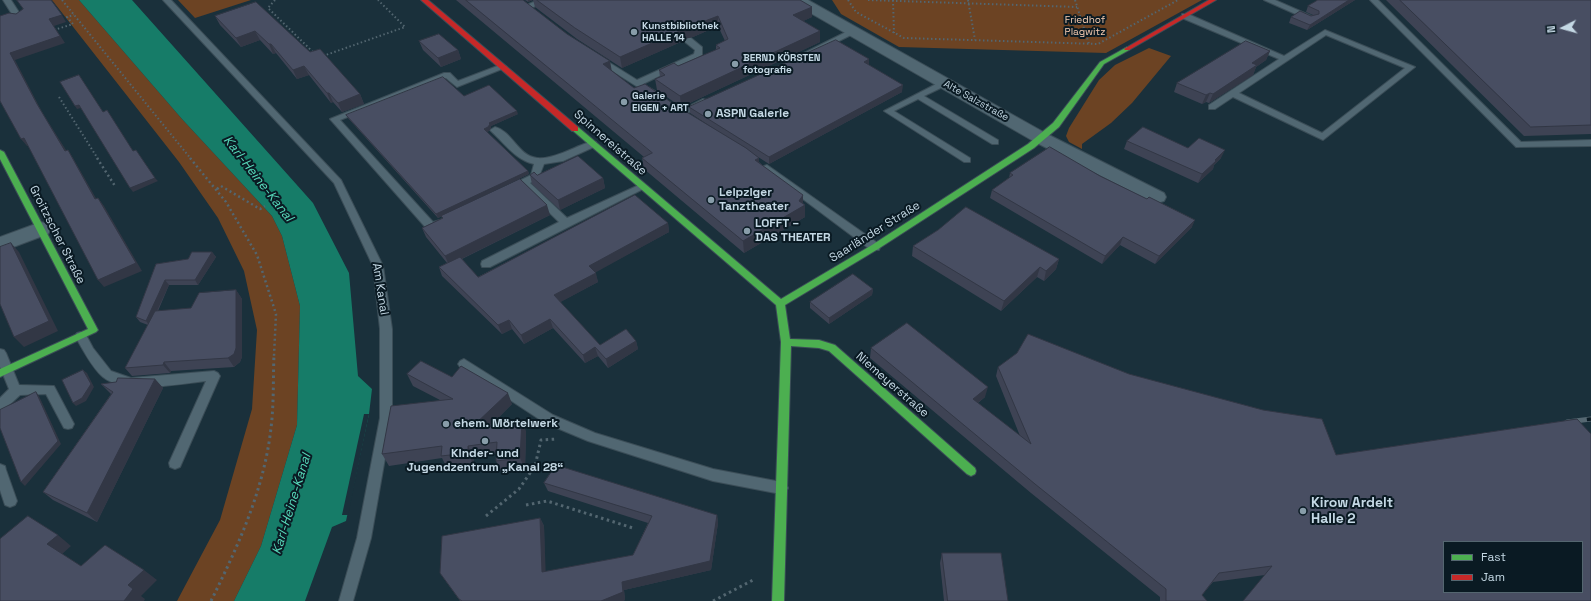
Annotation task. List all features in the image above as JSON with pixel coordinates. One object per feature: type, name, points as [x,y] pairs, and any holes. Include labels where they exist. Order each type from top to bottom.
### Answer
[{"type":"street","name":"Spinnereistraße","points":[[424,0],[780,304]]},
{"type":"street","name":"Alte Salzstraße","points":[[798,0],[1041,138],[1157,197]]},
{"type":"street","name":"Saarländer Straße","points":[[780,304],[875,246],[1031,146],[1056,125],[1102,63],[1213,0]]},
{"type":"street","name":"Groitzscher Straße","points":[[0,152],[93,330],[81,336]]},
{"type":"street","points":[[0,245],[41,228]]},
{"type":"street","points":[[778,601],[786,342],[780,304]]},
{"type":"street","points":[[3,372],[81,336]]},
{"type":"street","name":"Niemeyerstraße","points":[[786,342],[820,344],[832,348],[971,471]]},
{"type":"lane","points":[[7,0],[18,17]]},
{"type":"lane","name":"Am Kanal","points":[[167,0],[338,182],[378,266],[386,329],[386,418],[364,538],[346,601]]},
{"type":"lane","points":[[518,0],[529,9],[545,0]]},
{"type":"lane","points":[[1268,0],[1312,18]]},
{"type":"lane","points":[[1374,0],[1519,145],[1591,143]]},
{"type":"lane","points":[[1185,16],[1285,59]]},
{"type":"lane","points":[[795,59],[853,32]]},
{"type":"lane","points":[[1212,107],[1232,93],[1325,32],[1411,67],[1323,137],[1232,93]]},
{"type":"lane","points":[[638,83],[698,55],[699,49],[688,40]]},
{"type":"lane","points":[[592,55],[638,83],[661,100]]},
{"type":"lane","points":[[445,220],[431,227],[334,119],[447,75],[457,84],[503,67]]},
{"type":"lane","points":[[944,83],[888,111],[967,160]]},
{"type":"lane","points":[[918,96],[995,142]]},
{"type":"lane","points":[[693,121],[677,111],[709,99]]},
{"type":"lane","points":[[495,130],[526,157],[540,161],[560,159],[593,144]]},
{"type":"lane","points":[[502,193],[535,177],[540,161]]},
{"type":"lane","points":[[761,164],[875,246]]},
{"type":"lane","points":[[524,183],[566,223]]},
{"type":"lane","points":[[486,264],[566,223],[642,187]]},
{"type":"lane","points":[[81,336],[89,351],[107,374],[130,383],[214,376],[175,464]]},
{"type":"lane","points":[[0,353],[3,372],[15,390]]},
{"type":"lane","points":[[464,364],[549,419],[592,437],[713,475],[781,488]]},
{"type":"lane","points":[[0,406],[15,390],[50,389],[68,424]]},
{"type":"lane","points":[[0,470],[10,501]]},
{"type":"path","points":[[63,0],[144,103],[217,189],[257,255],[276,314],[271,429],[259,485],[242,537],[210,601]]},
{"type":"path","points":[[263,9],[268,8],[275,0]]},
{"type":"path","points":[[268,8],[318,57],[405,27],[378,0]]},
{"type":"path","points":[[848,0],[856,12],[904,38],[1089,44],[1098,44],[1178,0]]},
{"type":"path","points":[[868,0],[1077,6]]},
{"type":"path","points":[[893,0],[894,33]]},
{"type":"path","points":[[968,0],[975,40]]},
{"type":"path","points":[[1075,0],[1089,44]]},
{"type":"path","points":[[52,31],[73,24],[67,17],[74,15]]},
{"type":"path","points":[[59,97],[115,186]]},
{"type":"path","points":[[217,189],[221,186],[260,209],[265,206]]},
{"type":"path","points":[[486,516],[519,489],[535,466],[541,440]]},
{"type":"path","points":[[526,505],[547,501],[633,528]]},
{"type":"path","points":[[712,601],[779,568]]},
{"type":"green space","name":"Karl-Heine-Kanal","points":[[52,0],[79,0],[182,119],[272,216],[282,236],[300,306],[297,425],[261,546],[234,601],[177,601],[220,520],[252,409],[257,330],[244,271],[218,218],[179,162]]},
{"type":"green space","points":[[178,0],[251,0],[195,18]]},
{"type":"green space","name":"Friedhof Plagwitz","points":[[832,0],[1202,0],[1106,53],[899,47],[841,14]]},
{"type":"green space","points":[[1149,48],[1171,56],[1132,103],[1111,123],[1082,144],[1082,149],[1069,142],[1066,136],[1069,128],[1099,80],[1115,65]]},
{"type":"water","points":[[79,0],[132,0],[313,203],[349,273],[358,376],[372,389],[369,414],[346,521],[332,527],[305,601],[234,601],[261,546],[297,425],[300,306],[282,236],[272,216],[182,119]]},
{"type":"pier","points":[[364,414],[369,414],[348,515],[342,515]]},
{"type":"building","points":[[17,0],[51,0],[62,15],[49,19],[60,36],[10,53],[37,104],[65,151],[68,150],[95,199],[98,198],[136,263],[98,280],[24,138],[21,139],[0,101],[0,16],[9,13],[16,14],[23,9]]},
{"type":"building","points":[[466,0],[523,0],[567,34],[610,61],[603,64],[634,88],[645,84],[675,105],[746,148],[759,158],[755,160],[803,195],[799,201],[805,205],[743,241],[642,158],[652,153]]},
{"type":"building","points":[[537,0],[800,0],[812,7],[793,15],[820,31],[680,96],[655,79],[665,75],[659,70],[674,63],[678,66],[720,48],[716,45],[728,39],[718,16],[692,26],[682,28],[682,30],[620,57],[575,28]]},
{"type":"building","points":[[1318,0],[1349,0],[1310,25],[1291,17],[1300,11],[1311,16],[1319,14],[1319,11],[1308,6]]},
{"type":"building","points":[[1400,0],[1591,0],[1591,125],[1531,127]]},
{"type":"building","points":[[256,2],[310,52],[320,49],[360,94],[338,103],[329,93],[327,93],[304,66],[293,70],[271,44],[269,44],[255,31],[236,38],[215,16]]},
{"type":"building","points":[[439,34],[458,50],[438,58],[419,41]]},
{"type":"building","points":[[836,40],[869,59],[864,62],[903,85],[769,157],[689,107]]},
{"type":"building","points":[[1246,41],[1270,51],[1252,63],[1257,65],[1213,94],[1210,93],[1206,95],[1177,83]]},
{"type":"building","points":[[79,75],[103,112],[107,110],[133,151],[136,150],[155,178],[130,188],[79,105],[75,106],[60,82]]},
{"type":"building","points":[[443,77],[464,96],[489,85],[517,111],[489,123],[490,124],[488,127],[484,129],[528,171],[436,214],[346,115]]},
{"type":"building","points":[[1143,127],[1188,148],[1199,138],[1225,150],[1202,174],[1127,141]]},
{"type":"building","points":[[1050,147],[1100,176],[1147,199],[1149,197],[1195,220],[1159,256],[1123,237],[1105,256],[992,190],[1013,175],[1010,173]]},
{"type":"building","points":[[578,156],[603,178],[558,200],[530,175],[534,172],[537,175]]},
{"type":"building","points":[[520,179],[547,205],[445,256],[422,228],[443,218],[441,216]]},
{"type":"building","points":[[635,195],[668,223],[589,266],[596,273],[554,295],[600,345],[626,329],[636,341],[606,359],[595,347],[583,355],[550,319],[521,335],[509,320],[498,325],[439,267],[460,257],[478,277]]},
{"type":"building","points":[[966,207],[1059,259],[1046,271],[1040,267],[1004,301],[913,246],[938,230]]},
{"type":"building","points":[[11,243],[49,321],[14,337],[0,304],[0,247]]},
{"type":"building","points":[[192,252],[212,252],[195,280],[165,280],[146,321],[136,317],[156,264],[188,259]]},
{"type":"building","points":[[853,274],[873,289],[829,318],[810,302]]},
{"type":"building","points":[[236,290],[236,348],[234,354],[228,358],[164,362],[163,365],[125,368],[155,311],[191,308],[199,293]]},
{"type":"building","points":[[907,323],[988,387],[973,399],[1031,444],[998,367],[1017,353],[1028,334],[1129,374],[1263,410],[1322,419],[1336,455],[1577,419],[1591,434],[1591,601],[1243,601],[1272,566],[1219,573],[1202,595],[1207,601],[1166,601],[1166,589],[1035,484],[871,348]]},
{"type":"building","name":"ehem. Mörtelwerk","points":[[421,361],[452,377],[461,366],[508,393],[473,426],[522,420],[520,458],[496,461],[497,442],[468,446],[468,453],[441,456],[442,446],[382,454],[391,406],[453,399],[407,374]]},
{"type":"building","points":[[83,370],[91,384],[82,398],[73,403],[62,380]]},
{"type":"building","points":[[118,378],[155,379],[87,513],[43,492],[113,392],[101,384],[116,382]]},
{"type":"building","points":[[36,392],[58,441],[21,482],[0,428],[0,410]]},
{"type":"building","points":[[556,465],[717,515],[710,561],[622,582],[623,592],[601,601],[462,601],[459,599],[440,573],[442,536],[540,518],[542,572],[633,555],[652,516],[544,483]]},
{"type":"building","points":[[28,516],[58,535],[47,544],[81,566],[105,545],[144,570],[128,585],[133,589],[124,601],[0,601],[0,539]]},
{"type":"building","points":[[942,553],[1001,553],[1008,601],[948,601]]},
{"type":"railway","points":[[1567,422],[1591,419]]},
{"type":"traffic: fast","points":[[780,304],[875,247],[1031,146],[1056,125],[1102,63],[1127,49]]},
{"type":"traffic: fast","points":[[575,129],[780,304]]},
{"type":"traffic: fast","points":[[0,152],[93,330],[0,373]]},
{"type":"traffic: fast","points":[[778,601],[786,342],[780,304]]},
{"type":"traffic: fast","points":[[786,342],[819,344],[832,348],[971,471]]},
{"type":"traffic: jam","points":[[424,0],[575,129]]},
{"type":"traffic: jam","points":[[1127,49],[1213,0]]},
{"type":"place","name":"Kunstbibliothek HALLE 14","points":[[634,32]]},
{"type":"place","name":"BERND KÖRSTEN fotografie","points":[[735,64]]},
{"type":"place","name":"Galerie EIGEN + ART","points":[[624,102]]},
{"type":"place","name":"ASPN Galerie","points":[[708,114]]},
{"type":"place","name":"Leipziger Tanztheater","points":[[711,200]]},
{"type":"place","name":"LOFFT – DAS THEATER","points":[[747,231]]},
{"type":"place","name":"ehem. Mörtelwerk","points":[[446,424]]},
{"type":"place","name":"Kinder- und Jugendzentrum „Kanal 28“","points":[[485,441]]},
{"type":"place","name":"Kirow Ardelt Halle 2","points":[[1303,511]]}]
